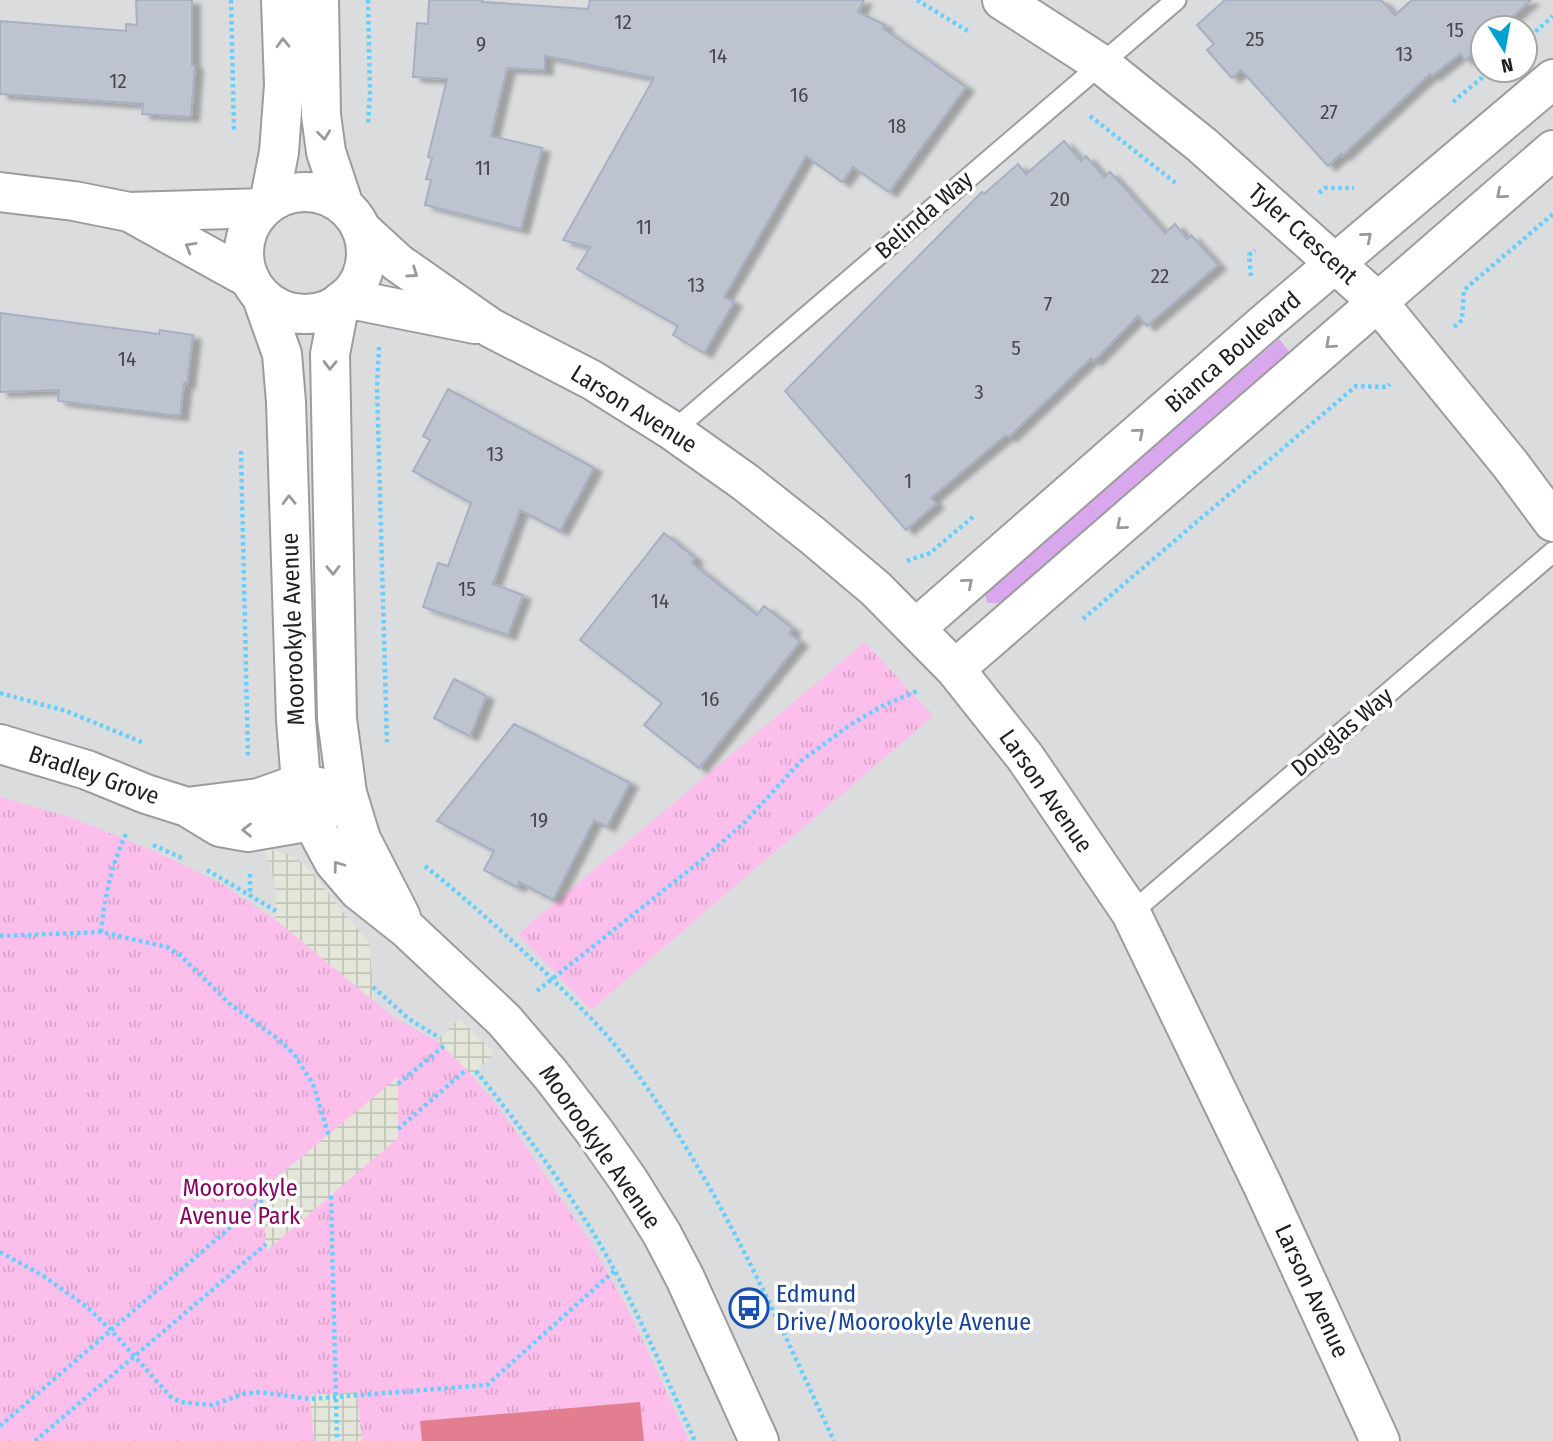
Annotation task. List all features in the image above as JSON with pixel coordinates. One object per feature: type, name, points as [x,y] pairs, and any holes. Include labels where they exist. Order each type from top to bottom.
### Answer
[{"type":"street","points":[[256,287],[244,264],[243,248],[246,233],[266,205],[279,152],[284,85],[281,0]]},
{"type":"street","points":[[129,212],[256,287],[274,305],[305,314],[322,311],[342,300],[361,277],[365,266],[365,241],[326,152],[321,115],[319,0]]},
{"type":"street","name":"Tyler Crescent","points":[[1002,0],[1101,64],[1202,145],[1377,301],[1510,464],[1553,522]]},
{"type":"street","name":"Bianca Boulevard","points":[[916,628],[1553,79]]},
{"type":"street","points":[[955,669],[1553,150]]},
{"type":"street","points":[[0,192],[74,201],[129,212],[266,205],[291,194],[315,192],[331,197],[353,218]]},
{"type":"street","name":"Larson Avenue","points":[[353,218],[398,263],[491,328],[531,346],[593,380],[673,431],[745,482],[876,589],[955,669],[1025,757],[1130,913],[1263,1185],[1380,1441]]},
{"type":"street","name":"Moorookyle Avenue","points":[[256,287],[282,354],[296,720],[301,783],[312,821],[334,862],[358,890],[406,928],[504,1020],[594,1131],[662,1234],[685,1278],[759,1441]]},
{"type":"street","name":"Larson Avenue","points":[[342,300],[491,328]]},
{"type":"street","name":"Moorookyle Avenue","points":[[342,300],[330,354],[337,719],[347,793],[361,839],[406,928]]},
{"type":"street","name":"Bradley Grove","points":[[0,744],[88,770],[146,794],[187,807],[312,821],[347,793]]},
{"type":"street","points":[[301,783],[347,793]]},
{"type":"street","name":"Bradley Grove","points":[[250,815],[301,783]]},
{"type":"lane","name":"Belinda Way","points":[[673,431],[1176,0]]},
{"type":"lane","name":"Douglas Way","points":[[1130,913],[1553,552]]},
{"type":"path","points":[[231,0],[234,122]]},
{"type":"path","points":[[368,0],[368,132]]},
{"type":"path","points":[[1539,28],[1553,16]]},
{"type":"path","points":[[1449,107],[1475,84]]},
{"type":"path","points":[[1241,285],[1252,276],[1250,255],[1287,219],[1325,188],[1353,189],[1364,180]]},
{"type":"path","points":[[1079,622],[1356,386],[1387,387],[1462,320],[1464,290],[1553,214]]},
{"type":"path","points":[[330,354],[392,351]]},
{"type":"path","points":[[377,387],[387,755]]},
{"type":"path","points":[[241,449],[250,896]]},
{"type":"path","points":[[876,589],[903,563],[930,554],[980,511]]},
{"type":"path","points":[[504,1020],[703,859],[745,822],[801,761],[850,725],[882,706],[918,692],[910,683]]},
{"type":"path","points":[[0,693],[66,710],[149,745]]},
{"type":"path","points":[[101,932],[106,893],[115,856],[146,794]]},
{"type":"path","points":[[114,830],[138,839]]},
{"type":"path","points":[[149,843],[185,860]]},
{"type":"path","points":[[418,860],[514,941],[586,1012],[627,1059],[683,1140],[743,1247],[834,1441]]},
{"type":"path","points":[[197,866],[221,877],[276,911]]},
{"type":"path","points":[[0,936],[101,932],[167,947],[180,955],[230,1004],[294,1054],[308,1075],[329,1136]]},
{"type":"path","points":[[373,987],[410,1019],[440,1038]]},
{"type":"path","points":[[398,1084],[444,1046]]},
{"type":"path","points":[[398,1129],[467,1069]]},
{"type":"path","points":[[477,1071],[552,1170],[589,1227],[643,1327],[695,1441]]},
{"type":"path","points":[[331,1196],[337,1441]]},
{"type":"path","points":[[0,1426],[263,1199]]},
{"type":"path","points":[[35,1441],[266,1244]]},
{"type":"path","points":[[0,1252],[67,1291],[111,1330],[170,1396],[180,1402],[212,1405],[243,1394],[260,1392],[310,1399],[487,1385],[614,1271]]},
{"type":"shaded area","points":[[0,0],[1553,0],[1553,1441],[0,1441]]},
{"type":"shaded area","points":[[1279,339],[1291,354],[1000,603],[988,603],[985,596],[989,586]]},
{"type":"shaded area","points":[[264,850],[290,855],[301,862],[369,941],[374,1001],[276,920],[275,887]]},
{"type":"shaded area","points":[[459,1019],[495,1053],[472,1075],[437,1041]]},
{"type":"shaded area","points":[[398,1077],[398,1138],[266,1251],[263,1189]]},
{"type":"shaded area","points":[[357,1392],[362,1441],[314,1441],[310,1395]]},
{"type":"shaded area","points":[[640,1402],[644,1441],[422,1441],[420,1421]]},
{"type":"green space","points":[[865,642],[933,716],[591,1010],[518,934]]},
{"type":"green space","name":"Moorookyle Avenue Park","points":[[0,797],[72,818],[152,850],[219,882],[276,920],[395,1018],[437,1041],[457,1058],[501,1110],[592,1244],[631,1315],[689,1441],[0,1441]]},
{"type":"building","points":[[136,0],[192,0],[192,65],[195,65],[191,117],[142,114],[143,104],[0,94],[0,21],[126,31],[126,24],[137,25]]},
{"type":"building","points":[[429,0],[483,0],[482,2],[588,9],[590,0],[864,0],[858,12],[885,25],[883,28],[966,87],[889,192],[853,167],[842,182],[806,156],[724,297],[734,302],[704,353],[673,335],[678,326],[577,269],[590,247],[563,240],[654,78],[545,56],[545,70],[507,68],[491,136],[542,148],[521,229],[425,205],[431,180],[426,179],[432,158],[428,157],[447,79],[413,77],[417,23],[428,24]]},
{"type":"building","points":[[1225,0],[1381,0],[1395,15],[1412,0],[1531,0],[1516,14],[1469,14],[1469,56],[1465,60],[1460,54],[1432,76],[1430,74],[1328,166],[1241,70],[1232,78],[1207,50],[1214,44],[1197,25]]},
{"type":"building","points":[[1064,141],[1081,161],[1086,156],[1104,177],[1110,172],[1165,233],[1175,224],[1187,239],[1191,235],[1218,265],[1147,326],[1138,316],[1094,361],[1091,358],[1009,437],[1006,435],[931,498],[936,504],[906,530],[785,391],[982,192],[984,194],[1018,164],[1026,174]]},
{"type":"building","points":[[0,313],[159,334],[160,330],[193,335],[180,416],[58,401],[59,390],[0,392]]},
{"type":"building","points":[[448,389],[594,468],[560,531],[520,510],[493,584],[523,595],[508,635],[423,607],[438,563],[448,566],[471,503],[413,471],[430,440],[423,436]]},
{"type":"building","points":[[664,533],[695,558],[692,563],[757,615],[764,606],[793,629],[789,633],[800,642],[699,768],[644,725],[662,703],[580,640]]},
{"type":"building","points":[[454,679],[486,696],[470,736],[434,718]]},
{"type":"building","points":[[514,724],[630,783],[607,827],[594,820],[553,900],[519,882],[517,887],[484,870],[494,851],[437,821]]},
{"type":"place","name":"Edmund Drive/Moorookyle Avenue","points":[[749,1308]]}]
